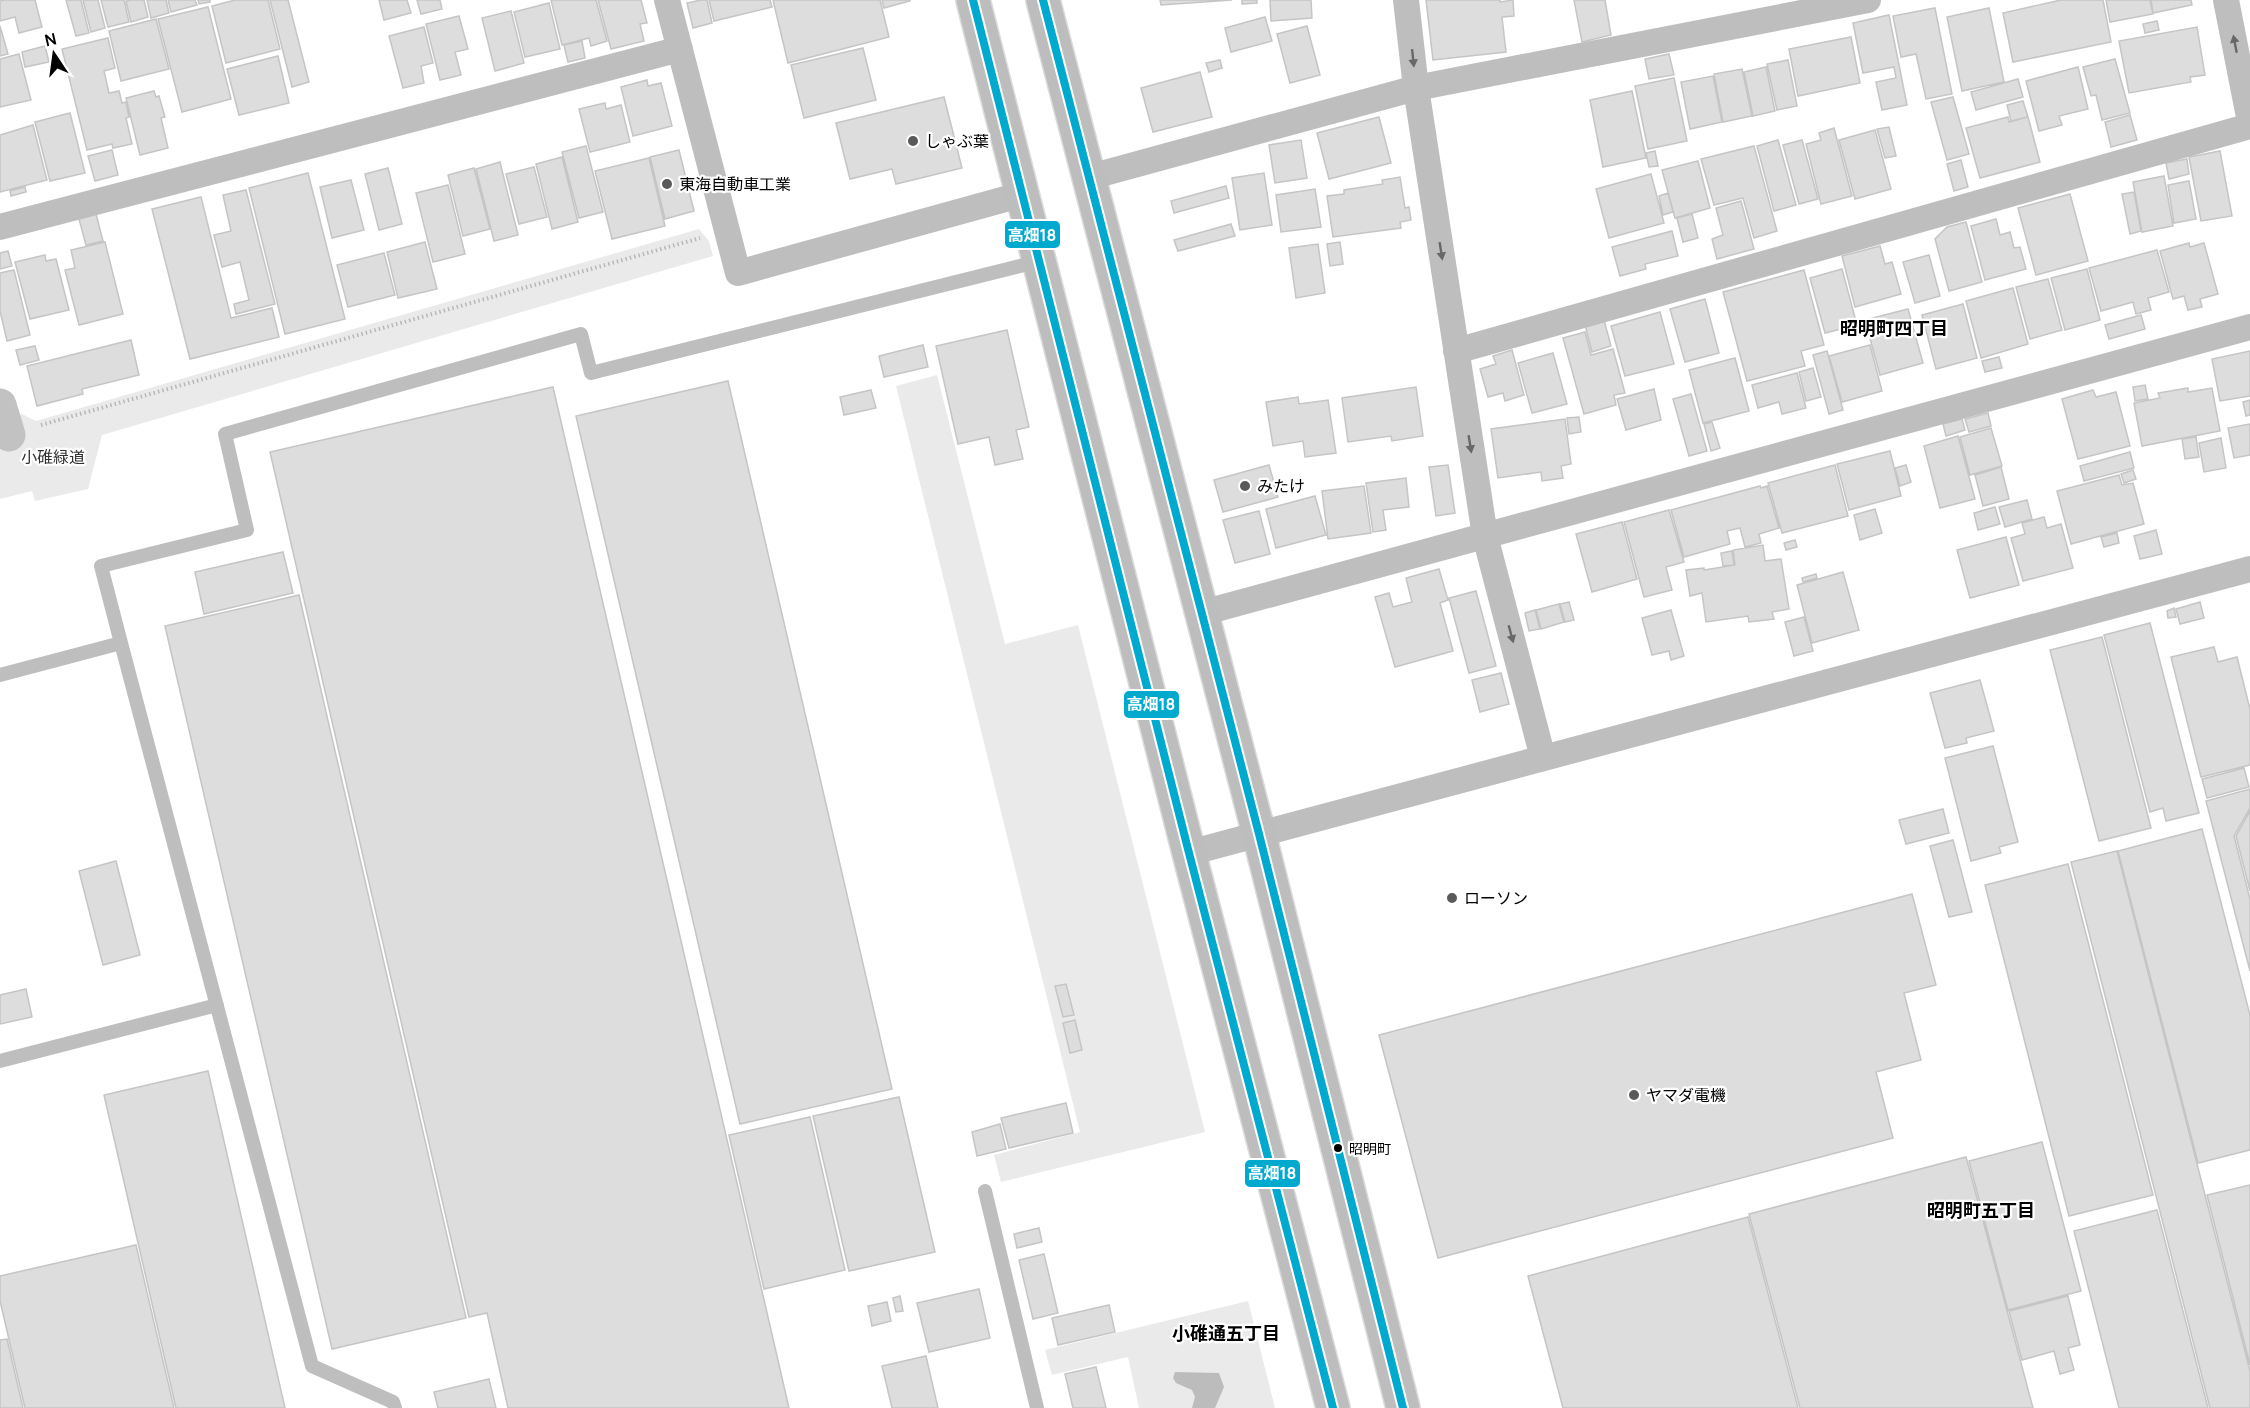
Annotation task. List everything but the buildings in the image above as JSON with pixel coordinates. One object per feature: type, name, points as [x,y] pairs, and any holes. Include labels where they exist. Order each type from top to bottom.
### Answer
[{"type":"main road","points":[[973,0],[1041,261],[1189,853],[1333,1408]]},
{"type":"main road","points":[[1043,0],[1259,834],[1403,1408]]},
{"type":"street","points":[[667,0],[738,273],[1023,194]]},
{"type":"street","points":[[1407,0],[1416,88],[1485,536],[1543,758]]},
{"type":"street","points":[[1090,177],[1416,88],[1868,0]]},
{"type":"street","points":[[1456,351],[2250,124],[2226,0]]},
{"type":"street","points":[[0,226],[680,49]]},
{"type":"street","points":[[1202,613],[2250,327]]},
{"type":"street","points":[[1189,853],[2250,568]]},
{"type":"lane","points":[[395,1408],[393,1402],[312,1366],[101,566],[247,530],[225,434],[581,334],[591,373],[1041,261]]},
{"type":"lane","points":[[0,675],[121,643]]},
{"type":"lane","points":[[0,1061],[217,1005]]},
{"type":"lane","points":[[986,1191],[1037,1408]]},
{"type":"path","points":[[3,417],[727,231]]},
{"type":"green space","name":"小碓緑道","points":[[699,229],[709,241],[713,256],[102,435],[88,489],[35,501],[32,491],[0,499],[0,421],[22,414],[36,421]]},
{"type":"green space","points":[[937,375],[1005,644],[1078,625],[1205,1132],[1001,1182],[994,1155],[1080,1132],[896,386]]},
{"type":"green space","points":[[1248,1301],[1275,1408],[1139,1408],[1128,1357],[1052,1375],[1045,1350]]},
{"type":"shaded area","points":[[1175,1372],[1219,1373],[1224,1387],[1215,1408],[1192,1408],[1195,1397],[1192,1390],[1176,1383],[1173,1378]]},
{"type":"transit line","name":"高畑18","points":[[973,0],[1189,853],[1333,1408]]},
{"type":"transit line","name":"高畑18","points":[[1043,0],[1259,834],[1403,1408]]},
{"type":"place","name":"しゃぶ葉","points":[[913,141]]},
{"type":"place","name":"東海自動車工業","points":[[667,184]]},
{"type":"place","name":"みたけ","points":[[1245,486]]},
{"type":"place","name":"ローソン","points":[[1452,898]]},
{"type":"place","name":"ヤマダ電機","points":[[1634,1095]]},
{"type":"place","name":"昭明町","points":[[1338,1148]]},
{"type":"district","name":"昭明町四丁目","points":[[1894,328]]},
{"type":"district","name":"昭明町五丁目","points":[[1981,1210]]},
{"type":"district","name":"小碓通五丁目","points":[[1226,1333]]}]
